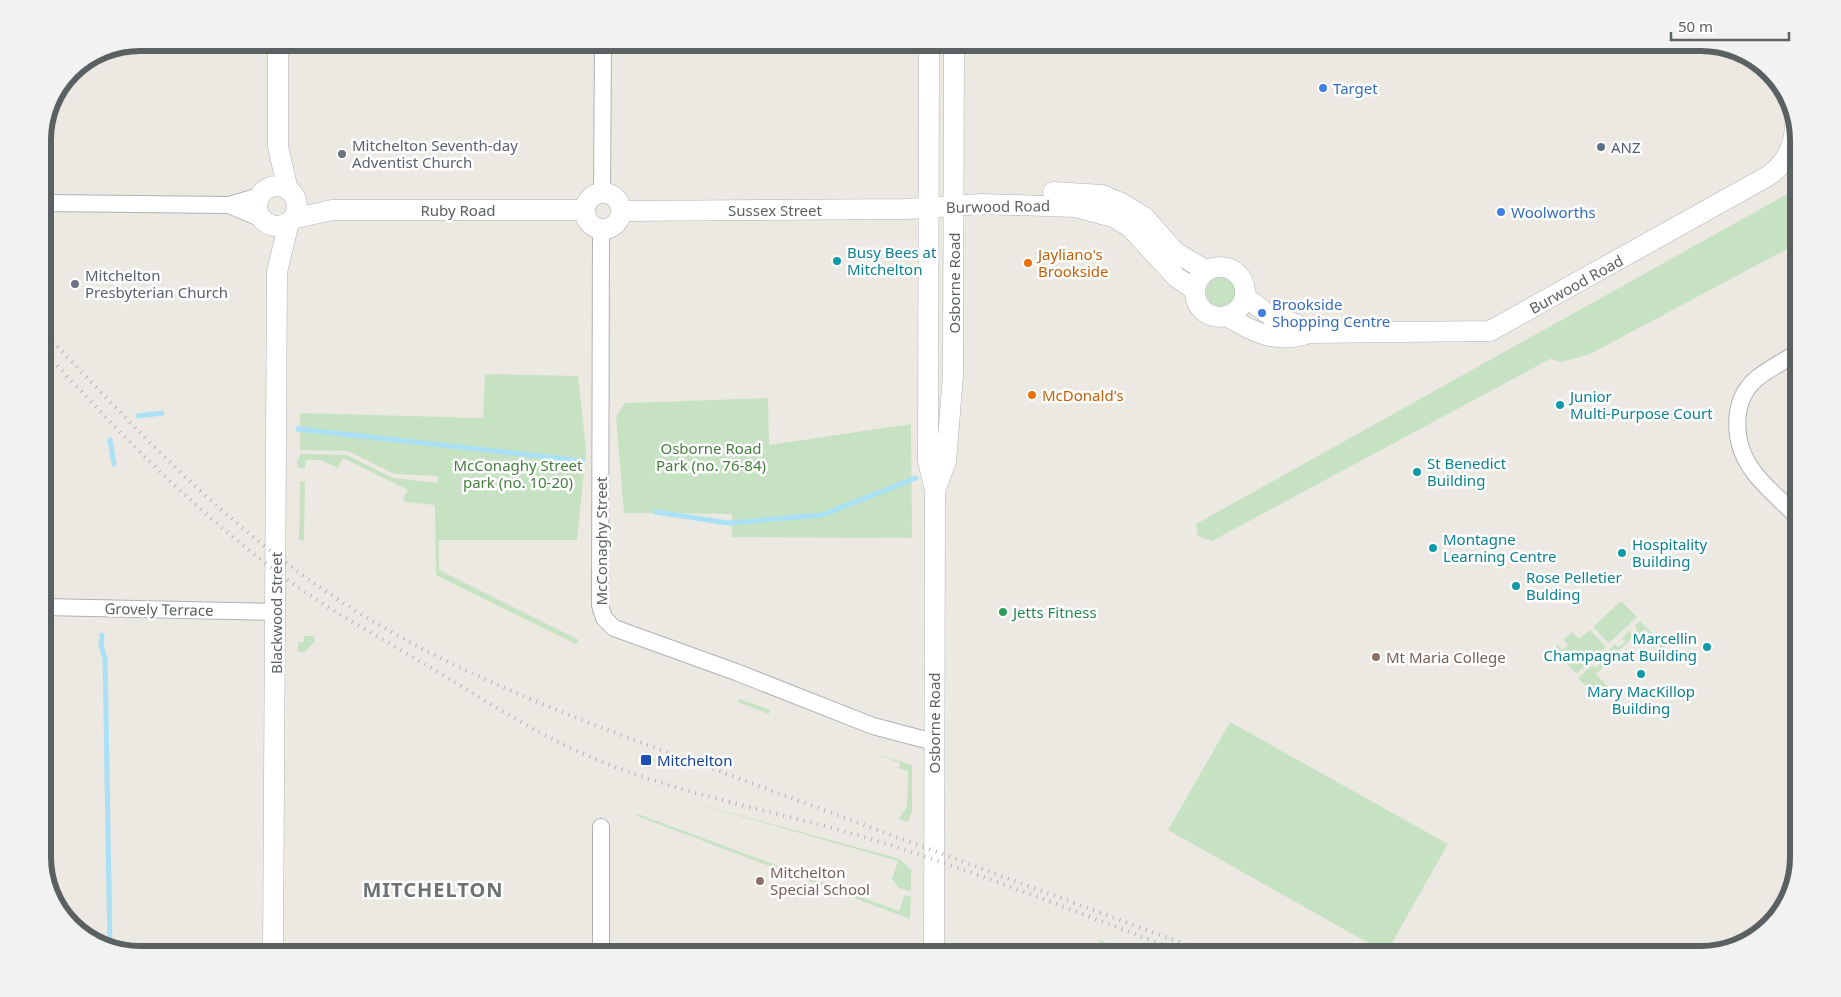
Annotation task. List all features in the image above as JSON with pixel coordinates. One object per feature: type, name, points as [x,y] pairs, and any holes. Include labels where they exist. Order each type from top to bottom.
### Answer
[{"type":"street","points":[[229,205],[276,226],[291,221],[297,207],[278,148],[278,51]]},
{"type":"street","points":[[602,51],[602,193]]},
{"type":"street","name":"Osborne Road","points":[[929,51],[928,460],[935,491],[934,946]]},
{"type":"street","name":"Osborne Road","points":[[935,491],[946,461],[953,376],[954,51]]},
{"type":"street","points":[[262,220],[257,207],[278,148]]},
{"type":"street","name":"Burwood Road","points":[[1227,316],[1239,324],[1275,337],[1294,338],[1309,333],[1490,331],[1768,176],[1786,158],[1790,151]]},
{"type":"street","points":[[51,203],[229,205],[276,186],[291,192]]},
{"type":"street","name":"Ruby Road","points":[[291,192],[332,210]]},
{"type":"street","name":"Burwood Road","points":[[928,207],[992,192],[1102,195],[1144,216],[1176,252],[1206,270]]},
{"type":"street","points":[[602,193],[615,198],[622,211],[617,223],[610,228],[601,230],[590,225],[584,210],[592,197],[602,193]]},
{"type":"street","name":"Burwood Road","points":[[954,202],[1063,205],[1113,217],[1138,233],[1176,277],[1194,289]]},
{"type":"street","name":"Sussex Street","points":[[622,211],[811,211],[928,207]]},
{"type":"street","name":"Ruby Road","points":[[291,221],[332,210],[584,210]]},
{"type":"street","name":"Blackwood Street","points":[[262,220],[277,272]]},
{"type":"street","name":"Blackwood Street","points":[[273,946],[277,272],[291,221]]},
{"type":"street","name":"McConaghy Street","points":[[601,230],[600,605],[604,618],[614,628],[633,636],[736,672],[873,726],[934,742]]},
{"type":"street","points":[[1220,266],[1234,271],[1244,282],[1245,297],[1235,312],[1227,316],[1211,316],[1204,312],[1196,301],[1194,289],[1196,282],[1206,270],[1220,266]]},
{"type":"street","name":"Burwood Road","points":[[1245,297],[1271,316],[1296,324],[1309,333]]},
{"type":"street","points":[[1790,357],[1756,380],[1742,398],[1738,414],[1737,433],[1742,451],[1753,470],[1790,509]]},
{"type":"street","name":"Grovely Terrace","points":[[51,608],[275,612]]},
{"type":"street","points":[[601,827],[601,946]]},
{"type":"green space","points":[[1790,192],[1790,247],[1590,354],[1562,362],[1550,359],[1212,541],[1198,536],[1196,524]]},
{"type":"green space","points":[[1221,277],[1232,281],[1236,292],[1232,303],[1221,307],[1210,303],[1206,292],[1210,281]]},
{"type":"green space","name":"McConaghy Street park (no. 10-20)","points":[[485,374],[578,376],[586,450],[577,540],[439,540],[439,570],[579,640],[576,644],[436,575],[435,505],[406,502],[403,499],[408,490],[343,458],[338,468],[320,460],[306,460],[305,468],[298,468],[297,461],[301,454],[347,455],[393,478],[438,483],[438,476],[394,474],[348,451],[300,450],[300,413],[483,418]]},
{"type":"green space","name":"Osborne Road Park (no. 76-84)","points":[[768,398],[769,445],[911,424],[912,538],[732,537],[732,514],[624,513],[616,417],[625,403]]},
{"type":"green space","points":[[300,481],[305,482],[304,540],[299,541]]},
{"type":"green space","points":[[1621,601],[1637,617],[1609,643],[1593,627]]},
{"type":"green space","points":[[1640,621],[1665,647],[1656,656],[1653,653],[1660,646],[1645,629],[1637,636],[1636,634],[1596,674],[1610,689],[1599,700],[1578,678],[1592,665],[1595,668],[1606,659],[1603,655],[1615,644],[1618,647],[1625,642],[1622,638],[1629,631],[1632,634],[1637,629],[1635,625]]},
{"type":"green space","points":[[1590,630],[1606,647],[1576,674],[1554,649],[1558,645],[1562,650],[1568,645],[1563,640],[1572,632],[1579,639]]},
{"type":"green space","points":[[304,636],[314,636],[315,641],[305,652],[298,652],[298,642],[304,642]]},
{"type":"green space","points":[[739,699],[770,710],[769,714],[738,702]]},
{"type":"green space","points":[[1230,722],[1448,844],[1390,946],[1374,946],[1168,830]]},
{"type":"green space","points":[[873,753],[912,765],[912,811],[908,822],[898,819],[907,807],[908,772],[899,768],[900,763]]},
{"type":"green space","points":[[680,799],[900,859],[911,870],[911,891],[899,888],[892,879],[898,861]]},
{"type":"green space","points":[[638,814],[899,911],[905,895],[911,897],[910,919],[637,816]]},
{"type":"green space","points":[[1099,940],[1116,946],[1099,946]]},
{"type":"waterway","points":[[138,416],[162,413]]},
{"type":"waterway","points":[[298,429],[583,461]]},
{"type":"waterway","points":[[110,440],[114,464]]},
{"type":"waterway","points":[[656,512],[728,523],[822,515],[916,478]]},
{"type":"waterway","points":[[102,635],[101,646],[105,658],[110,940]]},
{"type":"railway","points":[[51,339],[150,442],[225,513],[305,577],[395,634],[491,682],[591,724],[1190,946]]},
{"type":"railway","points":[[51,359],[153,465],[211,518],[291,583],[503,712],[541,733],[614,767],[687,790],[871,839],[991,880],[1167,946]]},
{"type":"place","name":"Target","points":[[1323,88]]},
{"type":"place","name":"ANZ","points":[[1601,147]]},
{"type":"place","name":"Mitchelton Seventh-day Adventist Church","points":[[342,154]]},
{"type":"place","name":"Woolworths","points":[[1501,212]]},
{"type":"place","name":"Busy Bees at Mitchelton","points":[[837,261]]},
{"type":"place","name":"Jayliano's Brookside","points":[[1028,263]]},
{"type":"place","name":"Mitchelton Presbyterian Church","points":[[75,284]]},
{"type":"place","name":"Brookside Shopping Centre","points":[[1262,313]]},
{"type":"place","name":"McDonald's","points":[[1032,395]]},
{"type":"place","name":"Junior Multi-Purpose Court","points":[[1560,405]]},
{"type":"place","name":"St Benedict Building","points":[[1417,472]]},
{"type":"place","name":"Montagne Learning Centre","points":[[1433,548]]},
{"type":"place","name":"Hospitality Building","points":[[1622,553]]},
{"type":"place","name":"Rose Pelletier Bulding","points":[[1516,586]]},
{"type":"place","name":"Jetts Fitness","points":[[1003,612]]},
{"type":"place","name":"Marcellin Champagnat Building","points":[[1707,647]]},
{"type":"place","name":"Mt Maria College","points":[[1376,657]]},
{"type":"place","name":"Mary MacKillop Building","points":[[1641,674]]},
{"type":"place","name":"Mitchelton","points":[[646,760]]},
{"type":"place","name":"Mitchelton Special School","points":[[760,881]]},
{"type":"district","name":"MITCHELTON","points":[[433,889]]}]
